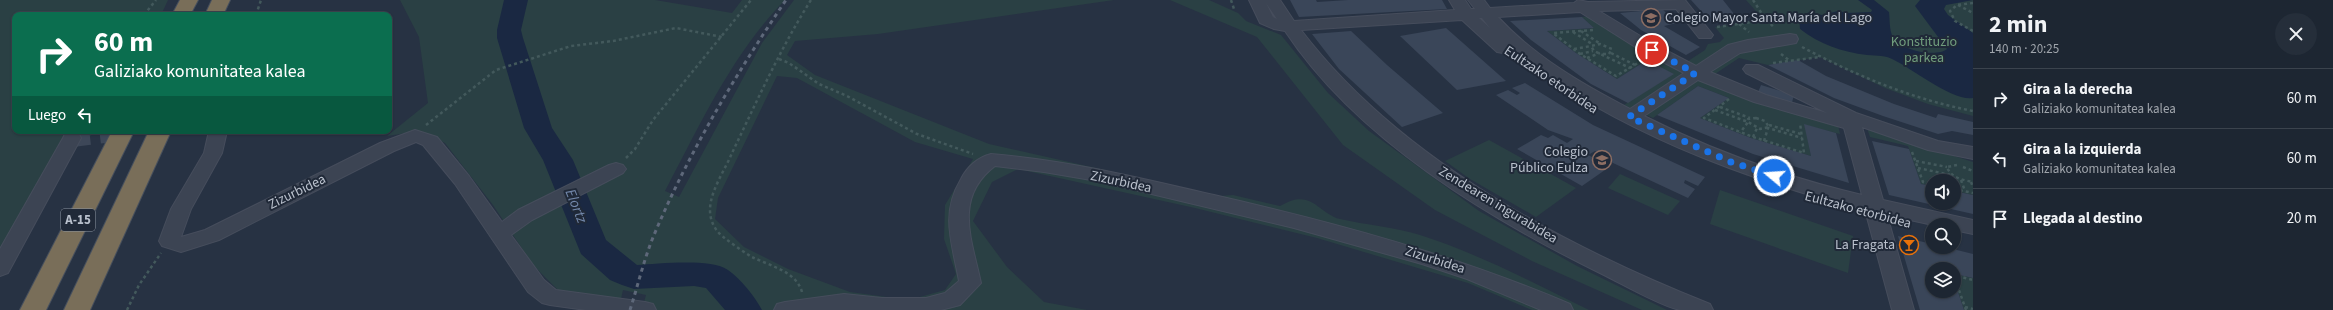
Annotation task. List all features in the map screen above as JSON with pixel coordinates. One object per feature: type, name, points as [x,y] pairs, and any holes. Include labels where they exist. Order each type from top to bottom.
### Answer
[{"type":"highway","points":[[183,12],[189,0]]},
{"type":"highway","points":[[215,12],[220,0]]},
{"type":"highway","name":"A-15","points":[[33,310],[121,134]]},
{"type":"highway","name":"A-15","points":[[77,310],[159,134]]},
{"type":"street","points":[[1257,0],[1266,20],[1280,26],[1471,7],[1678,2],[1710,31]]},
{"type":"street","name":"Zendearen ingurabidea","points":[[1272,0],[1288,26],[1315,60],[1364,112],[1400,142],[1458,184],[1582,255],[1702,310]]},
{"type":"street","points":[[1581,4],[1640,44],[1695,73],[1776,104],[1851,120],[1935,146],[1973,153]]},
{"type":"street","name":"Eultzako etorbidea","points":[[1471,7],[1535,60],[1572,85],[1629,117],[1731,162],[1925,227]]},
{"type":"street","name":"Eultzako etorbidea","points":[[1471,7],[1484,32],[1521,62],[1561,90],[1605,117],[1653,140],[1728,171],[1803,197],[1973,227]]},
{"type":"street","points":[[1629,117],[1734,49],[1748,45],[1790,39]]},
{"type":"street","points":[[1752,69],[1851,120],[1903,310]]},
{"type":"street","points":[[170,241],[181,209],[213,153],[217,134]]},
{"type":"street","points":[[415,136],[430,141],[462,180],[536,286],[550,297],[645,310]]},
{"type":"street","name":"Zizurbidea","points":[[170,241],[181,245],[212,235],[387,147],[415,136]]},
{"type":"street","points":[[0,268],[72,138]]},
{"type":"street","points":[[795,308],[844,302],[882,306],[926,306],[952,299],[970,283],[957,225],[960,199],[972,175],[991,160]]},
{"type":"street","name":"Zizurbidea","points":[[991,160],[1039,165],[1168,191],[1339,231],[1451,264],[1527,294],[1562,310]]},
{"type":"street","points":[[500,233],[525,215],[616,169]]},
{"type":"street","points":[[1961,236],[1973,239]]},
{"type":"path","points":[[146,12],[156,0]]},
{"type":"path","points":[[257,12],[261,0]]},
{"type":"path","points":[[616,169],[635,149],[653,120],[751,0]]},
{"type":"path","points":[[795,308],[800,285],[788,273],[751,256],[721,235],[711,222],[710,208],[717,186],[766,81],[779,59],[786,38],[811,0]]},
{"type":"path","points":[[1230,0],[1234,9]]},
{"type":"path","points":[[1753,0],[1766,20],[1790,39],[1820,56],[1904,93],[1973,111]]},
{"type":"path","points":[[1973,3],[1958,5],[1950,11],[1955,21],[1973,31]]},
{"type":"path","points":[[1958,5],[1973,13]]},
{"type":"path","points":[[1710,31],[1739,24],[1766,20]]},
{"type":"path","points":[[1739,24],[1752,34]]},
{"type":"path","points":[[1968,29],[1973,27]]},
{"type":"path","points":[[415,136],[435,116],[496,70],[561,49],[613,41],[676,28],[722,37]]},
{"type":"path","points":[[1599,29],[1553,33],[1580,54],[1616,76],[1647,58]]},
{"type":"path","points":[[1581,31],[1600,44],[1610,48],[1611,53]]},
{"type":"path","points":[[1572,32],[1591,45],[1594,51]]},
{"type":"path","points":[[1574,49],[1600,44]]},
{"type":"path","points":[[1775,50],[1790,61]]},
{"type":"path","points":[[1580,54],[1594,51],[1630,68]]},
{"type":"path","points":[[1587,58],[1600,53]]},
{"type":"path","points":[[1603,54],[1611,53],[1635,65]]},
{"type":"path","points":[[1770,64],[1820,56]]},
{"type":"path","points":[[779,59],[789,63],[819,84],[847,96],[917,134],[991,160]]},
{"type":"path","points":[[1731,98],[1704,118],[1740,133],[1804,153],[1800,122]]},
{"type":"path","points":[[1720,106],[1751,118],[1765,121],[1768,126],[1802,138]]},
{"type":"path","points":[[1715,110],[1748,122],[1757,128],[1768,126],[1802,134]]},
{"type":"path","points":[[1740,133],[1755,113]]},
{"type":"path","points":[[1765,121],[1767,117]]},
{"type":"path","points":[[1764,141],[1768,126]]},
{"type":"path","points":[[1753,137],[1757,128]]},
{"type":"path","points":[[1911,148],[1923,182],[1925,182]]},
{"type":"path","points":[[1916,161],[1948,167],[1957,165],[1973,171]]},
{"type":"path","points":[[1948,167],[1952,174]]},
{"type":"path","points":[[1918,168],[1947,174]]},
{"type":"path","points":[[1961,180],[1972,182],[1973,187]]},
{"type":"path","points":[[1961,180],[1966,191]]},
{"type":"path","points":[[1961,190],[1973,193]]},
{"type":"path","points":[[127,310],[138,285],[170,241]]},
{"type":"path","points":[[1973,280],[1958,276],[1960,280],[1955,279],[1965,308],[1973,309]]},
{"type":"green space","points":[[0,0],[168,0],[162,12],[12,12],[12,134],[92,134],[47,173],[0,255]]},
{"type":"green space","points":[[400,0],[655,0],[732,13],[742,0],[785,0],[749,43],[718,91],[704,116],[665,191],[679,197],[762,43],[794,0],[1114,0],[878,34],[795,41],[787,55],[815,75],[989,144],[1220,196],[1233,195],[1280,206],[1300,199],[1307,200],[1325,212],[1340,219],[1410,232],[1464,251],[1589,310],[1532,310],[1468,283],[1317,238],[1195,208],[1018,169],[992,182],[973,221],[1007,267],[1044,302],[1087,310],[642,310],[646,295],[623,290],[620,303],[559,291],[533,265],[493,205],[445,143],[420,131],[387,136],[392,134],[392,132],[428,103],[419,37]],"holes":[[[777,76],[797,78],[915,142],[973,159],[945,205],[944,239],[956,274],[945,290],[909,300],[850,292],[788,269],[744,247],[715,219],[718,198]]]},
{"type":"green space","points":[[1170,0],[1209,0],[1238,13],[1246,21],[1281,35],[1328,93],[1369,131],[1479,211],[1577,266],[1667,310],[1642,310],[1532,261],[1435,210],[1343,145],[1257,37]]},
{"type":"green space","name":"Konstituzio parkea","points":[[1746,0],[1973,0],[1973,116],[1928,104],[1885,88],[1820,57],[1768,65],[1739,58],[1709,78],[1837,121],[1840,134],[1805,125],[1811,156],[1751,138],[1700,118],[1729,98],[1698,86],[1653,118],[1624,105],[1673,74],[1647,60],[1617,79],[1576,53],[1547,31],[1594,28],[1582,17],[1602,14],[1682,65],[1705,50],[1708,44],[1720,42],[1724,38],[1715,27],[1764,20]]},
{"type":"green space","points":[[1867,128],[1973,162],[1973,195],[1961,192],[1961,174],[1925,174],[1925,185],[1921,184],[1908,146],[1870,137]]},
{"type":"green space","points":[[1489,140],[1576,188],[1536,217],[1470,179],[1445,161]]},
{"type":"green space","points":[[1620,174],[1680,201],[1668,215],[1608,188]]},
{"type":"green space","points":[[1720,190],[1853,236],[1848,273],[1710,224]]},
{"type":"green space","points":[[1961,275],[1973,278],[1973,310],[1964,310],[1960,298]]},
{"type":"water","points":[[1858,0],[1874,0],[1889,12],[1890,28],[1893,37],[1902,46],[1927,53],[1935,53],[1942,52],[1947,49],[1915,6],[1920,0],[1973,0],[1946,5],[1944,9],[1948,15],[1973,33],[1973,98],[1965,98],[1944,90],[1891,58],[1858,54],[1840,49],[1815,39],[1800,29],[1799,16],[1810,12],[1822,15],[1838,11],[1847,13],[1871,12],[1872,10]]},
{"type":"building","points":[[1290,0],[1316,0],[1317,2],[1348,0],[1442,0],[1447,9],[1299,17]]},
{"type":"building","points":[[1691,0],[1723,0],[1738,19],[1711,22]]},
{"type":"building","points":[[1662,9],[1677,23],[1664,26],[1700,47],[1686,55],[1641,30],[1620,13]]},
{"type":"building","points":[[1582,17],[1594,28],[1547,31],[1576,53],[1617,79],[1647,60],[1674,74],[1628,103],[1591,84],[1531,40],[1510,21]]},
{"type":"building","points":[[1446,28],[1506,81],[1457,90],[1400,36]]},
{"type":"building","points":[[1351,31],[1387,65],[1443,113],[1402,127],[1339,69],[1312,34]]},
{"type":"building","points":[[1798,60],[1826,76],[1894,104],[1936,118],[1938,114],[1973,122],[1973,135],[1952,131],[1938,134],[1883,116],[1834,98],[1768,65]]},
{"type":"building","points":[[1525,83],[1593,125],[1705,177],[1698,186],[1685,180],[1684,183],[1695,189],[1688,198],[1613,163],[1595,151],[1588,155],[1604,163],[1599,167],[1605,170],[1582,186],[1517,149],[1541,135],[1548,138],[1553,135],[1567,143],[1573,139],[1548,130],[1496,95],[1508,90],[1517,95],[1520,93],[1512,88]]},
{"type":"building","points":[[1761,85],[1794,95],[1791,106],[1757,95]]},
{"type":"building","points":[[1698,86],[1729,98],[1700,118],[1751,138],[1811,156],[1804,124],[1836,133],[1849,183],[1753,154],[1657,115]]},
{"type":"building","points":[[1872,141],[1909,149],[1921,184],[1925,185],[1925,203],[1889,195]]},
{"type":"building","points":[[1961,192],[1973,195],[1973,214],[1955,210],[1961,210]]},
{"type":"building","points":[[1898,236],[1925,242],[1925,254],[1961,254],[1961,251],[1973,254],[1973,278],[1961,275],[1961,262],[1925,262],[1925,298],[1960,298],[1964,310],[1920,310]]},
{"type":"waterway","name":"Elortz","points":[[516,0],[509,30],[510,38],[538,128],[558,160],[592,246],[622,272],[634,277],[694,274],[716,278],[745,310]]},
{"type":"tunnel","points":[[72,138],[105,134]]},
{"type":"railway","points":[[630,310],[650,244],[682,174],[731,85],[786,0]]},
{"type":"place","name":"Colegio Mayor Santa María del Lago","points":[[1651,18]]},
{"type":"place","name":"Colegio Público Eulza","points":[[1602,160]]},
{"type":"place","name":"La Fragata","points":[[1909,245]]},
{"type":"route","points":[[1652,50],[1695,73],[1629,117],[1662,133],[1731,162],[1774,176]]}]
